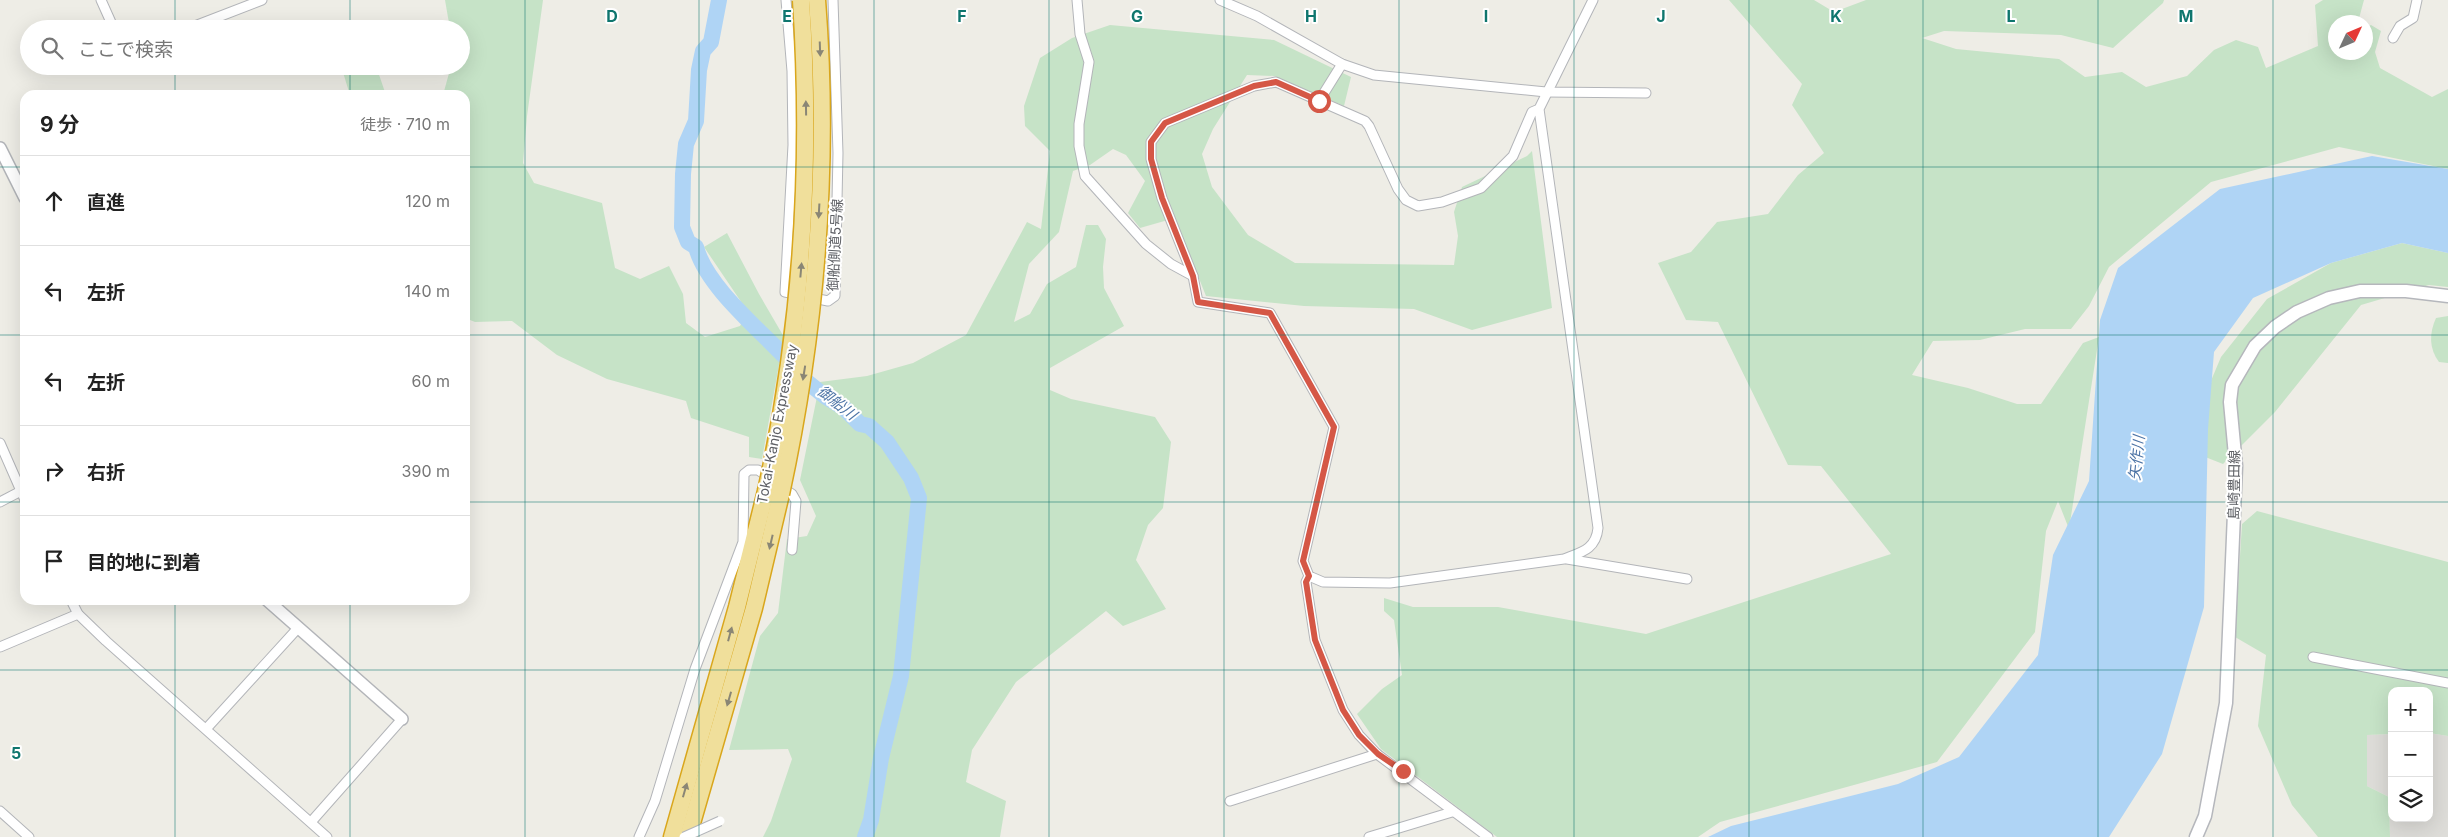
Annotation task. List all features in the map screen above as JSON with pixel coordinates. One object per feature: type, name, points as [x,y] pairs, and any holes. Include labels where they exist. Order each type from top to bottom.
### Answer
[{"type":"highway","name":"Tokai-Kanjo Expressway","points":[[688,837],[754,608],[773,493],[802,258],[806,135],[801,0]]},
{"type":"highway","name":"Tokai-Kanjo Expressway","points":[[672,837],[737,607],[773,493],[803,374],[816,260],[822,136],[818,0]]},
{"type":"main road","name":"島崎豊田線","points":[[2196,837],[2205,816],[2226,703],[2236,466],[2230,402],[2232,385],[2255,346],[2276,327],[2297,312],[2329,298],[2360,291],[2406,290],[2448,296]]},
{"type":"street","points":[[101,0],[110,20]]},
{"type":"street","points":[[210,20],[262,0]]},
{"type":"street","name":"御船側道5号線","points":[[786,0],[792,71],[792,145],[785,292],[828,301],[835,296],[838,152],[833,2]]},
{"type":"street","points":[[818,0],[833,2]]},
{"type":"street","points":[[1077,0],[1080,34],[1089,62],[1079,124],[1079,146],[1085,176],[1146,244],[1171,264],[1193,276]]},
{"type":"street","points":[[1220,0],[1257,16],[1342,64],[1374,75],[1546,92],[1646,93]]},
{"type":"street","points":[[1539,108],[1532,112],[1513,156],[1481,188],[1442,202],[1418,206],[1406,200],[1398,189],[1365,121],[1276,82],[1261,85],[1165,123],[1151,142],[1151,159],[1162,198],[1193,276],[1198,302],[1270,313],[1334,427],[1303,561],[1309,576],[1323,582],[1390,583],[1564,559],[1592,547],[1597,539],[1598,528],[1539,108],[1594,0]]},
{"type":"street","points":[[2393,38],[2400,26],[2413,18],[2417,0]]},
{"type":"street","points":[[1319,101],[1342,64]]},
{"type":"street","points":[[792,145],[838,152]]},
{"type":"street","points":[[0,148],[20,188]]},
{"type":"street","points":[[0,443],[20,489]]},
{"type":"street","points":[[638,837],[655,802],[695,669],[743,542],[744,474],[749,470],[758,470],[792,494],[796,500],[792,550]]},
{"type":"street","points":[[0,502],[20,497]]},
{"type":"street","points":[[1564,559],[1687,579]]},
{"type":"street","points":[[1309,576],[1306,582],[1315,640],[1343,710],[1359,735],[1378,754],[1452,812],[1488,837]]},
{"type":"street","points":[[74,605],[78,614],[327,837]]},
{"type":"street","points":[[273,605],[402,719],[310,822]]},
{"type":"street","points":[[0,647],[78,614]]},
{"type":"street","points":[[206,729],[298,628]]},
{"type":"street","points":[[2313,657],[2448,683]]},
{"type":"street","points":[[1230,801],[1378,754]]},
{"type":"street","points":[[0,811],[29,837]]},
{"type":"street","points":[[1369,837],[1452,812]]},
{"type":"street","points":[[684,837],[720,821]]},
{"type":"shaded area","points":[[2388,734],[2388,796],[2367,786],[2367,735]]},
{"type":"shaded area","points":[[2433,734],[2448,736],[2448,837],[2390,837],[2390,822],[2433,822]]},
{"type":"green space","points":[[445,0],[543,0],[527,116],[523,163],[534,183],[602,203],[615,268],[640,279],[669,266],[683,294],[686,323],[705,337],[740,326],[748,312],[704,247],[727,233],[784,337],[762,459],[749,457],[749,437],[691,418],[686,401],[607,379],[557,355],[512,321],[475,322],[470,320],[470,90],[444,90],[449,75],[470,75],[470,20],[448,20]]},
{"type":"green space","points":[[1729,0],[1814,0],[1834,12],[1866,0],[2164,0],[2113,48],[2061,35],[1944,31],[1922,38],[1956,49],[2059,59],[2085,77],[2122,72],[2146,87],[2187,76],[2214,50],[2236,40],[2258,47],[2266,68],[2318,46],[2315,5],[2323,0],[2364,0],[2360,15],[2328,15],[2328,60],[2373,60],[2373,26],[2381,31],[2375,52],[2380,68],[2432,97],[2448,89],[2448,169],[2339,147],[2211,182],[2109,267],[2089,306],[2071,329],[2025,329],[1980,340],[1933,341],[1912,375],[1968,388],[2017,404],[2041,404],[2083,343],[2099,337],[2069,529],[2058,501],[2046,531],[2035,632],[1937,762],[1720,822],[1698,837],[1497,837],[1381,749],[1357,714],[1382,689],[1402,675],[1394,620],[1384,611],[1384,598],[1413,607],[1498,607],[1646,634],[1891,554],[1821,466],[1788,465],[1718,322],[1686,320],[1658,263],[1691,252],[1717,222],[1768,214],[1798,175],[1824,153],[1792,105],[1802,84]]},
{"type":"green space","points":[[1110,25],[1274,40],[1351,77],[1344,106],[1274,76],[1247,75],[1213,129],[1202,154],[1212,187],[1248,235],[1295,263],[1454,265],[1458,236],[1454,212],[1462,187],[1527,156],[1532,151],[1552,308],[1472,330],[1414,309],[1304,306],[1206,296],[1175,218],[1140,228],[1128,213],[1145,181],[1126,155],[1113,149],[1090,165],[1073,171],[1059,232],[1029,264],[1014,322],[1030,314],[1047,284],[1076,267],[1086,225],[1098,225],[1106,239],[1103,267],[1104,288],[1124,326],[1050,368],[1050,390],[1071,399],[1155,417],[1171,442],[1163,508],[1148,525],[1136,560],[1166,609],[1123,626],[1106,611],[1016,682],[972,750],[966,782],[1006,801],[1000,837],[763,837],[771,821],[792,759],[788,749],[729,750],[760,636],[778,613],[787,539],[807,536],[816,516],[800,480],[820,382],[867,376],[913,363],[966,335],[1027,222],[1041,229],[1050,151],[1025,126],[1024,106],[1040,58],[1072,38]]},
{"type":"green space","points":[[344,75],[379,75],[384,90],[348,90]]},
{"type":"green space","points":[[2402,243],[2448,253],[2448,287],[2429,285],[2361,305],[2275,412],[2223,464],[2190,451],[2194,421],[2221,357],[2267,299],[2331,263]]},
{"type":"green space","points":[[2448,316],[2448,363],[2439,362],[2433,352],[2431,335],[2436,318]]},
{"type":"green space","points":[[2257,511],[2448,562],[2448,736],[2433,734],[2433,687],[2388,687],[2388,734],[2367,735],[2367,786],[2388,796],[2390,837],[2318,837],[2292,805],[2258,726],[2266,655],[2235,637],[2242,524]]},
{"type":"water","name":"矢作川","points":[[2372,156],[2448,169],[2448,253],[2402,243],[2331,263],[2253,298],[2214,352],[2208,429],[2204,607],[2162,754],[2109,837],[1708,837],[1731,826],[1898,784],[1959,757],[2038,655],[2053,555],[2089,481],[2100,320],[2118,268],[2220,189]]},
{"type":"waterway","name":"御船川","points":[[719,0],[711,42],[703,51],[699,70],[696,121],[686,144],[683,174],[682,227],[688,242],[696,247],[710,277],[722,292],[787,359],[801,377],[826,397],[844,408],[860,424],[869,426],[887,442],[911,478],[919,498],[901,676],[881,758],[871,820],[865,837]]},
{"type":"route","points":[[1319,101],[1276,82],[1254,86],[1165,123],[1151,142],[1151,159],[1162,198],[1193,276],[1198,302],[1270,313],[1334,427],[1303,561],[1309,576],[1306,582],[1315,640],[1343,710],[1359,735],[1378,754],[1403,771]]}]
